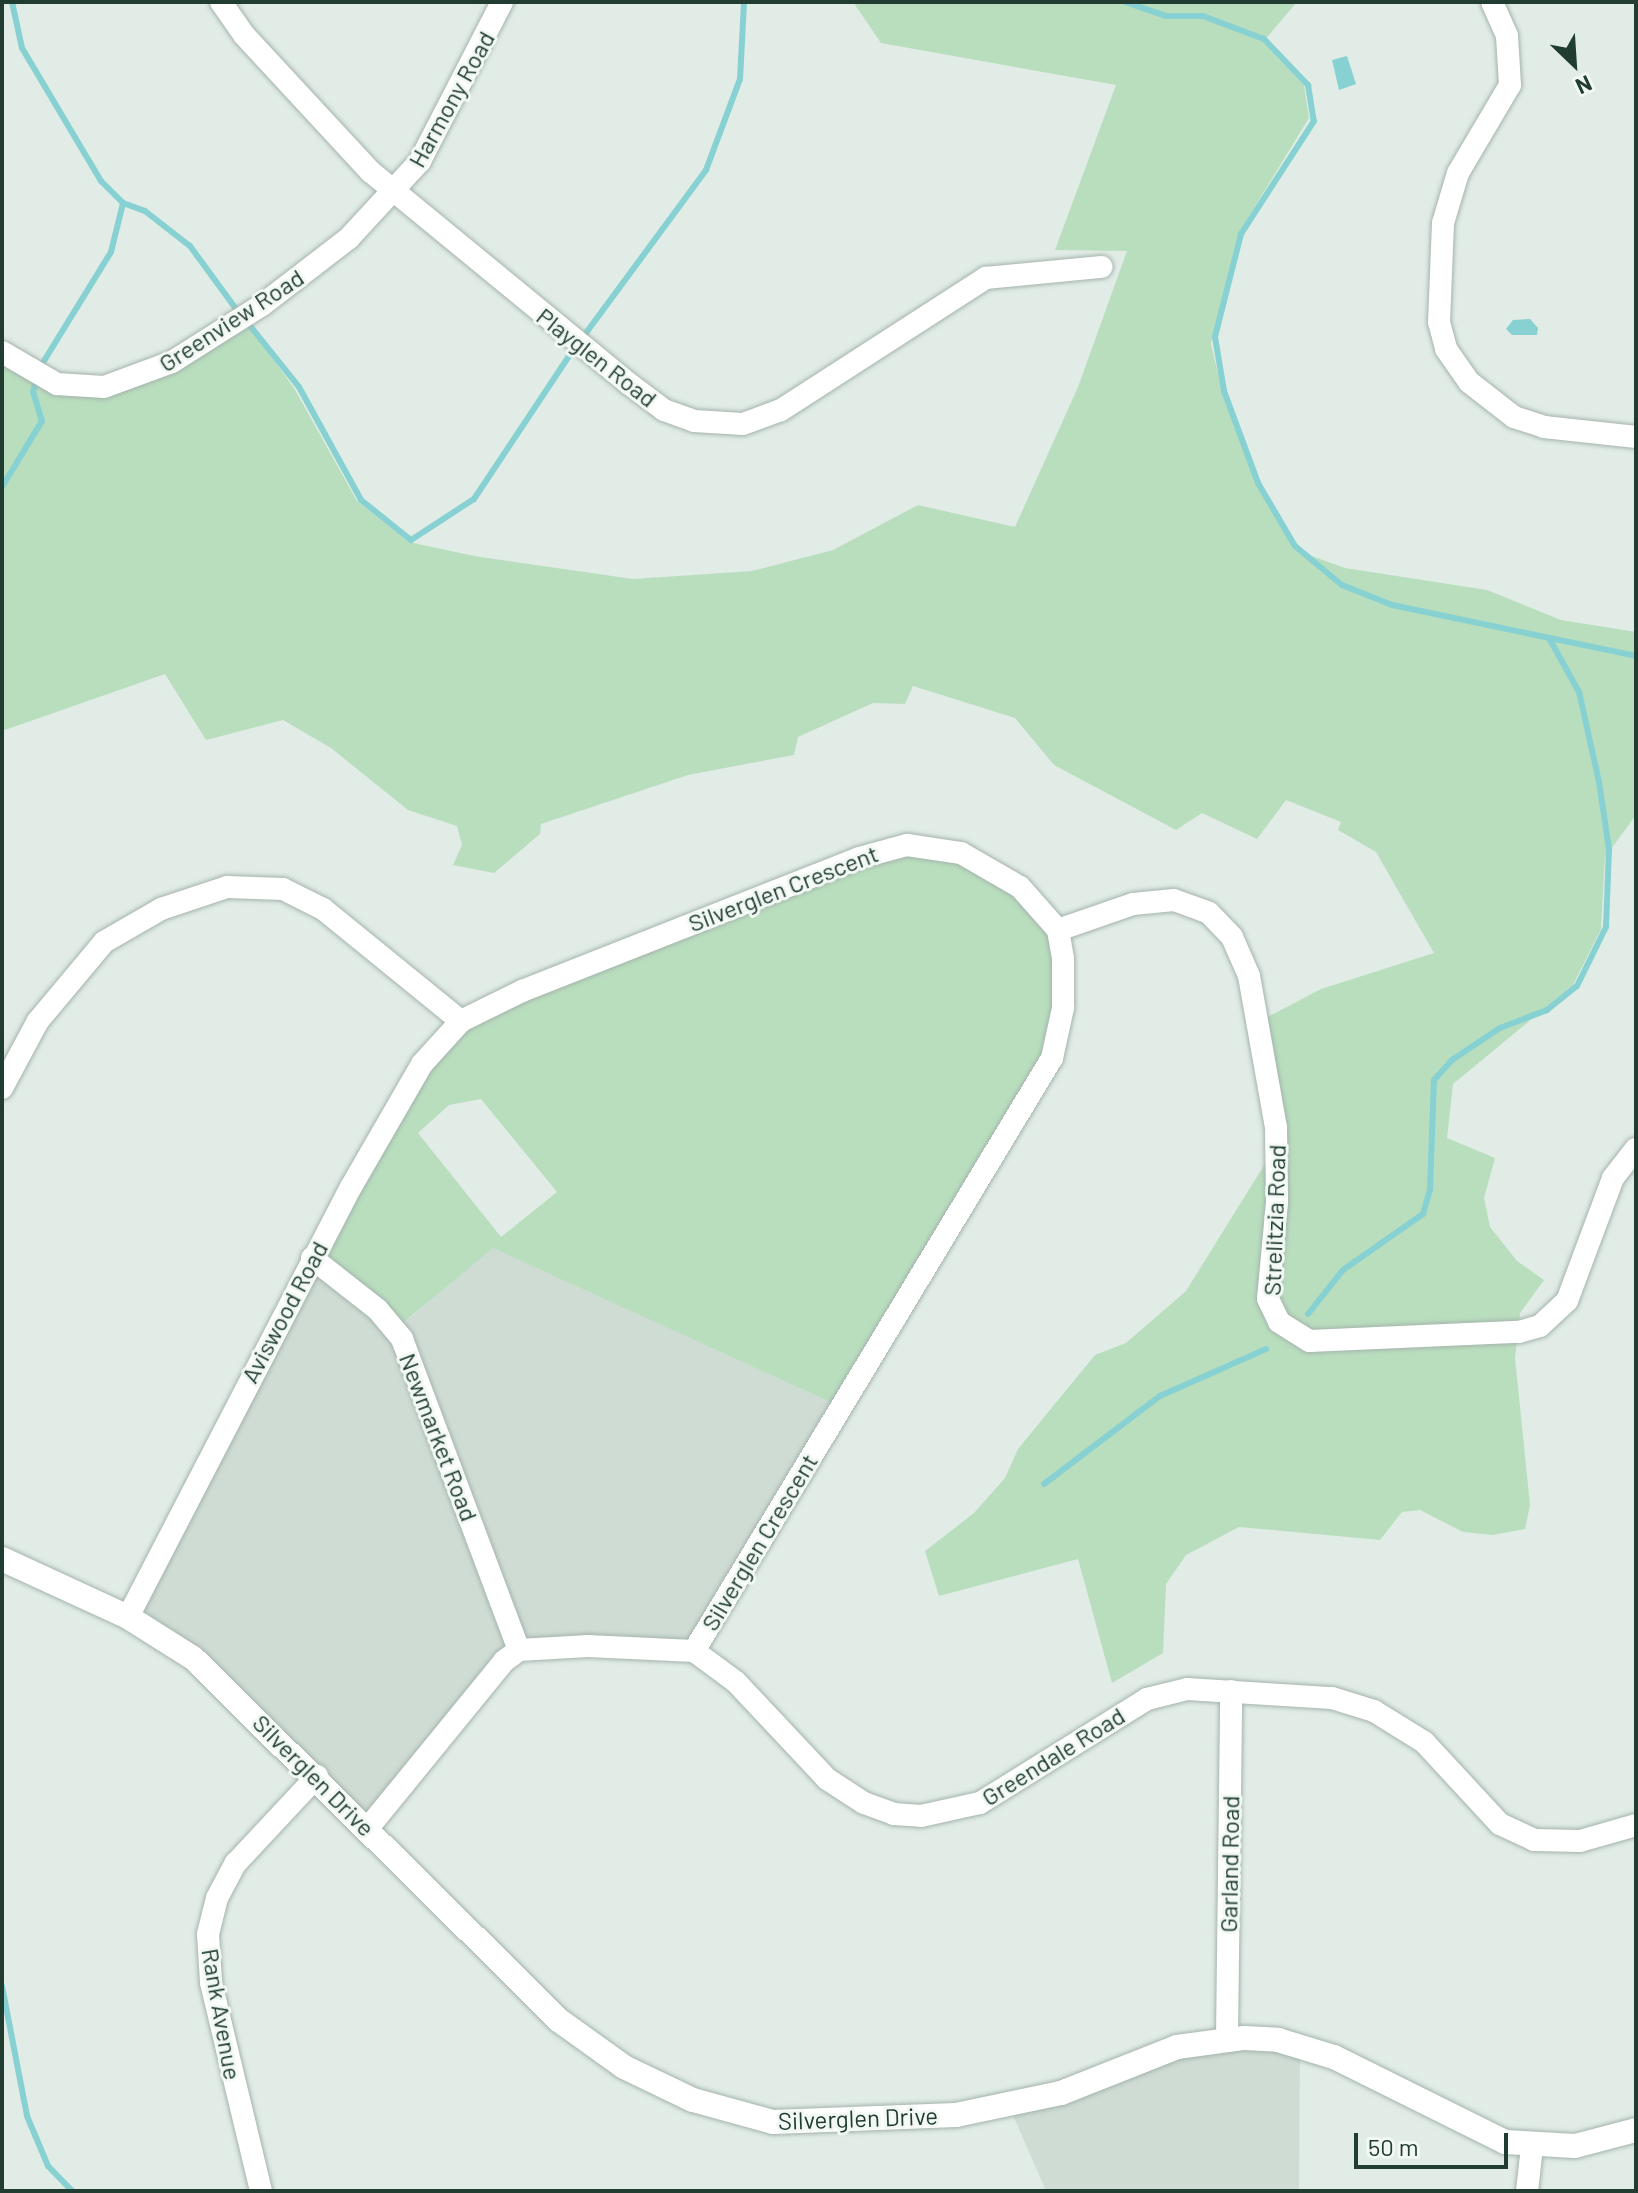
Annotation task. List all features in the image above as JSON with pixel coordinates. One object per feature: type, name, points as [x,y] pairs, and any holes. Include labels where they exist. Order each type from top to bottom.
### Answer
[{"type":"street","name":"Playglen Road","points":[[221,2],[322,124],[395,193],[588,352],[664,410],[694,421],[743,424],[807,396],[971,284],[1002,275],[1101,267]]},
{"type":"street","name":"Harmony Road","points":[[395,193],[438,132],[502,2]]},
{"type":"street","points":[[1492,2],[1507,36],[1510,85],[1458,173],[1443,223],[1439,322],[1446,349],[1469,382],[1514,417],[1544,427],[1636,437]]},
{"type":"street","name":"Greenview Road","points":[[2,352],[52,381],[88,389],[127,382],[229,327],[262,305],[349,238],[395,193]]},
{"type":"street","name":"Silverglen Crescent","points":[[461,1021],[638,944],[859,858],[907,845],[961,853],[999,872],[1035,900],[1058,930],[1063,1008],[1056,1045],[1040,1084],[694,1651]]},
{"type":"street","points":[[2,1088],[38,1021],[104,942],[161,909],[227,887],[283,889],[323,909],[461,1021]]},
{"type":"street","name":"Strelitzia Road","points":[[1058,930],[1133,904],[1174,900],[1209,913],[1232,937],[1249,976],[1276,1127],[1277,1202],[1268,1299],[1274,1316],[1299,1337],[1329,1343],[1519,1332],[1540,1326],[1567,1301],[1613,1178],[1636,1149]]},
{"type":"street","name":"Aviswood Road","points":[[128,1617],[312,1258],[422,1064],[461,1021]]},
{"type":"street","name":"Newmarket Road","points":[[312,1258],[378,1310],[402,1339],[519,1650]]},
{"type":"street","name":"Silverglen Drive","points":[[2,1559],[128,1617],[193,1658],[317,1776],[583,2040],[655,2083],[736,2115],[773,2122],[850,2123],[983,2111],[1061,2093],[1177,2047],[1227,2038],[1278,2040],[1334,2057],[1480,2134],[1532,2147],[1575,2146],[1636,2130]]},
{"type":"street","points":[[368,1828],[483,1684],[519,1650],[625,1646],[694,1651]]},
{"type":"street","name":"Greendale Road","points":[[694,1651],[736,1682],[827,1779],[864,1803],[894,1814],[921,1816],[980,1803],[1147,1699],[1187,1689],[1332,1698],[1392,1718],[1424,1742],[1500,1824],[1534,1840],[1580,1841],[1636,1825]]},
{"type":"street","name":"Garland Road","points":[[1227,2038],[1231,1691]]},
{"type":"street","name":"Rank Avenue","points":[[261,2191],[211,1982],[208,1934],[217,1898],[236,1863],[317,1776]]},
{"type":"street","points":[[1527,2191],[1532,2147]]},
{"type":"shaded area","points":[[493,1247],[841,1407],[693,1651],[519,1650],[369,1828],[128,1617],[312,1257],[397,1329]]},
{"type":"shaded area","points":[[1300,2045],[1299,2191],[1046,2191],[1009,2106],[1149,2055]]},
{"type":"green space","points":[[853,2],[1297,2],[1263,42],[1304,85],[1309,118],[1238,234],[1211,344],[1223,395],[1257,485],[1295,550],[1345,568],[1487,590],[1561,620],[1636,632],[1636,815],[1605,857],[1601,929],[1573,985],[1453,1084],[1447,1138],[1495,1158],[1484,1198],[1490,1227],[1517,1261],[1544,1280],[1520,1313],[1515,1358],[1530,1505],[1525,1529],[1493,1535],[1463,1532],[1420,1510],[1402,1512],[1380,1540],[1239,1527],[1186,1555],[1166,1584],[1163,1653],[1112,1683],[1078,1559],[939,1596],[925,1551],[974,1513],[1005,1478],[1018,1449],[1095,1355],[1126,1343],[1186,1291],[1276,1146],[1258,1022],[1321,989],[1434,953],[1376,852],[1338,830],[1341,822],[1286,800],[1257,839],[1202,813],[1176,830],[1054,765],[1015,718],[913,686],[905,704],[873,703],[798,737],[794,755],[688,775],[541,824],[540,834],[494,873],[453,865],[462,845],[457,826],[408,810],[331,748],[283,720],[206,740],[165,674],[2,731],[2,354],[88,391],[243,318],[294,388],[357,501],[409,542],[474,556],[633,579],[752,571],[833,550],[918,505],[1015,527],[1078,387],[1127,251],[1055,250],[1116,85],[881,43]]},
{"type":"green space","points":[[948,849],[1053,921],[1061,1031],[841,1407],[493,1248],[396,1329],[312,1257],[449,1031],[859,857]],"holes":[[[481,1099],[557,1192],[501,1237],[418,1133],[449,1105]]]},
{"type":"water","points":[[1347,56],[1356,84],[1339,90],[1332,60]]},
{"type":"water","points":[[1530,319],[1538,328],[1537,335],[1512,335],[1506,329],[1513,320]]},
{"type":"waterway","points":[[12,2],[22,48],[101,181],[123,203],[145,211],[190,246],[239,313]]},
{"type":"waterway","points":[[247,322],[299,387],[361,500],[411,540],[474,499],[569,356],[706,170],[740,79],[744,2]]},
{"type":"waterway","points":[[1125,2],[1166,16],[1203,16],[1264,39],[1308,85],[1314,121],[1241,234],[1215,337],[1224,391],[1258,483],[1295,546],[1342,585],[1392,605],[1636,656]]},
{"type":"waterway","points":[[39,369],[111,252],[123,203]]},
{"type":"waterway","points":[[2,487],[42,421],[33,392],[36,380]]},
{"type":"waterway","points":[[1308,1314],[1343,1270],[1423,1214],[1430,1189],[1434,1080],[1452,1060],[1500,1028],[1547,1010],[1577,986],[1606,927],[1609,849],[1599,782],[1579,692],[1549,638]]},
{"type":"waterway","points":[[1044,1484],[1160,1396],[1266,1349]]},
{"type":"waterway","points":[[2,1986],[27,2116],[48,2166],[72,2191]]}]
